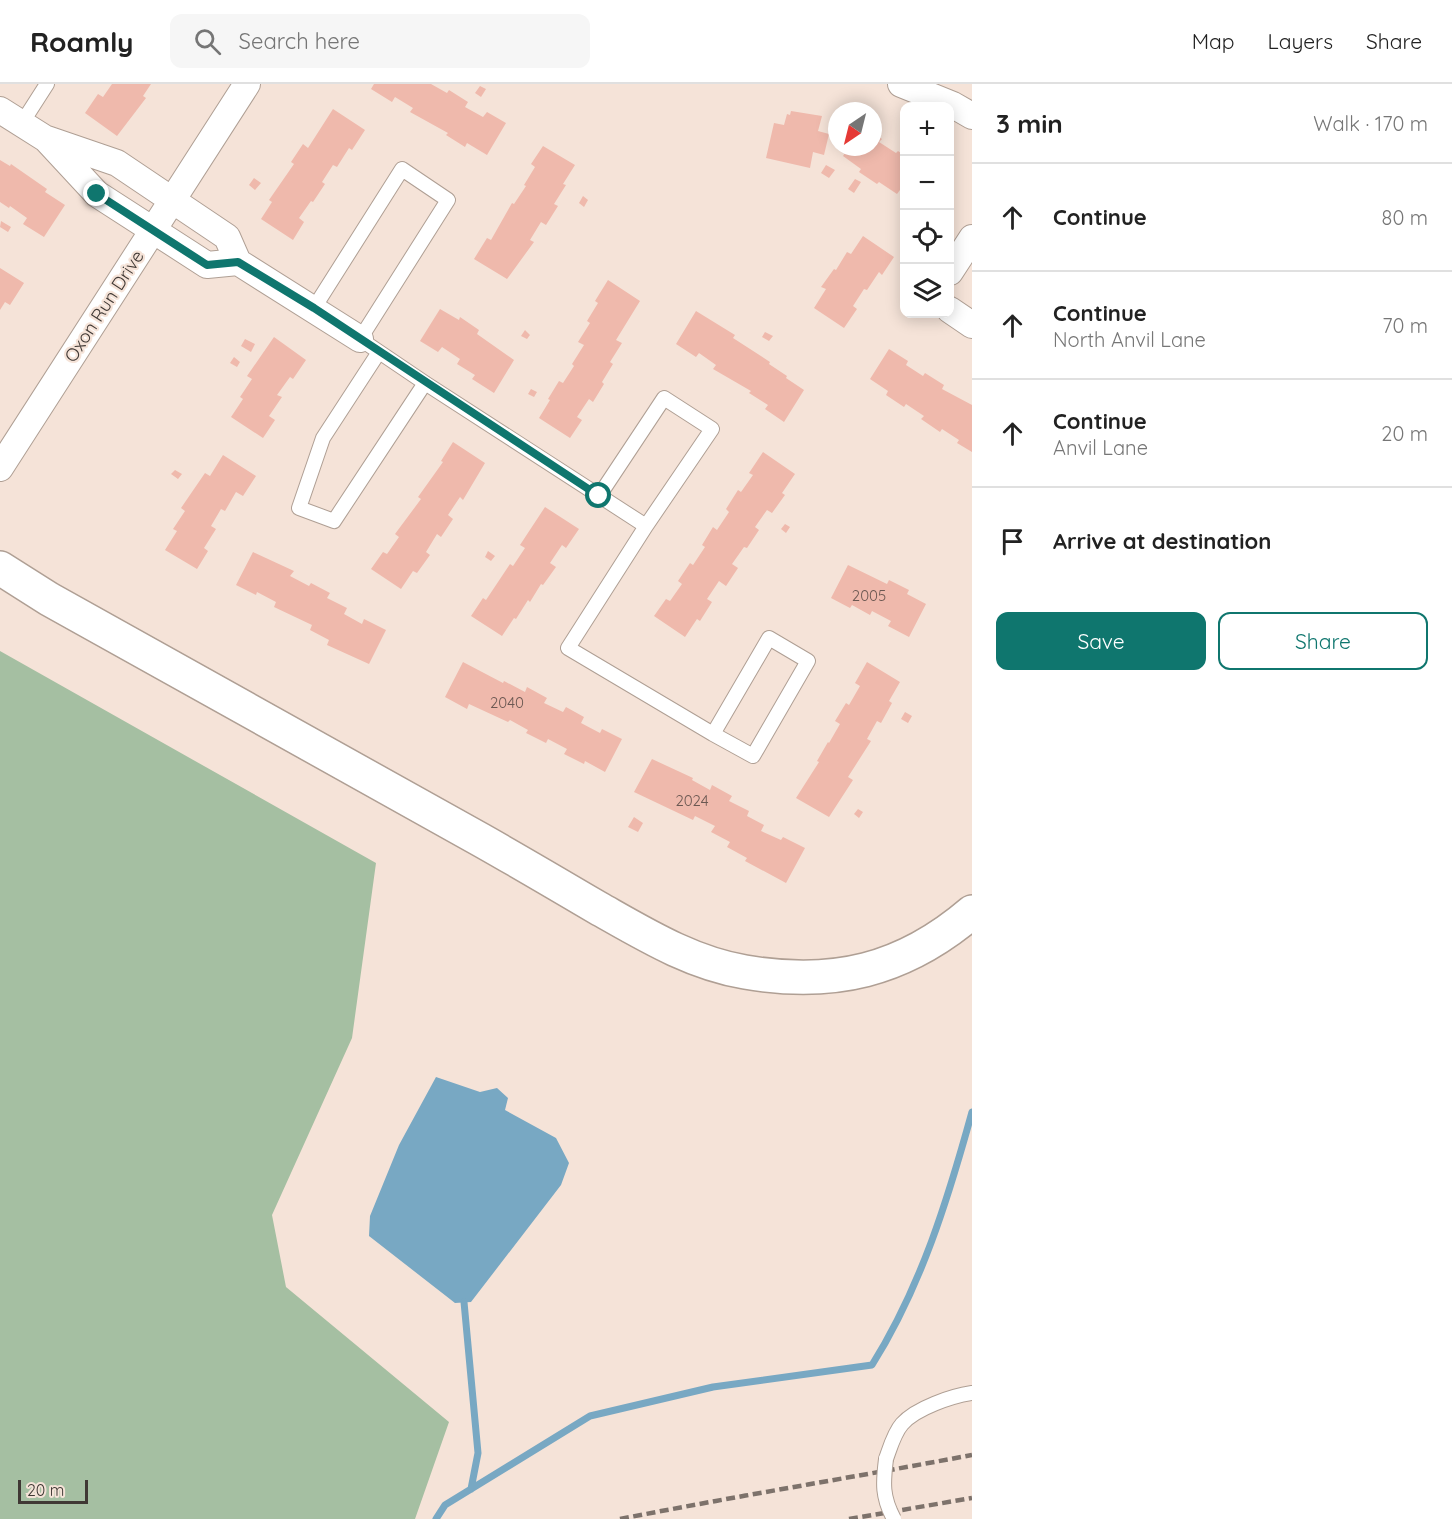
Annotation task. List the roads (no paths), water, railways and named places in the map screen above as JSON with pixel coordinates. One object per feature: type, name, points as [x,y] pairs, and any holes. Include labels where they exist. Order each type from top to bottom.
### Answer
[{"type":"street","name":"Oxon Run Drive","points":[[0,468],[248,84]]},
{"type":"street","points":[[900,84],[953,105],[972,116]]},
{"type":"street","points":[[0,110],[46,139],[97,194],[152,230],[207,265],[238,262]]},
{"type":"street","points":[[46,139],[117,163],[227,237],[238,262],[370,345]]},
{"type":"street","points":[[954,266],[972,238]]},
{"type":"street","points":[[954,313],[972,325]]},
{"type":"street","points":[[0,568],[49,599],[644,934],[702,962],[742,972],[819,979],[890,962],[919,950],[947,933],[972,912]]},
{"type":"lane","points":[[22,123],[47,84]]},
{"type":"lane","points":[[314,308],[402,169],[448,200],[323,438],[299,508],[334,521],[425,383]]},
{"type":"lane","points":[[370,345],[646,526]]},
{"type":"lane","points":[[599,496],[664,398],[712,429],[646,526],[568,648],[713,734],[753,756],[808,660],[769,638],[713,734]]},
{"type":"lane","points":[[894,1519],[885,1502],[883,1481],[886,1459],[902,1424],[926,1408],[955,1395],[972,1393]]},
{"type":"water","points":[[436,1077],[480,1092],[497,1088],[508,1098],[505,1110],[556,1138],[569,1163],[561,1185],[471,1302],[455,1303],[369,1236],[370,1216],[399,1145]]},
{"type":"waterway","points":[[436,1519],[445,1505],[590,1416],[713,1387],[872,1365],[919,1274],[943,1210],[972,1112]]},
{"type":"waterway","points":[[464,1302],[478,1453],[471,1489]]},
{"type":"railway","points":[[620,1519],[972,1455]]},
{"type":"railway","points":[[849,1519],[972,1498]]}]
